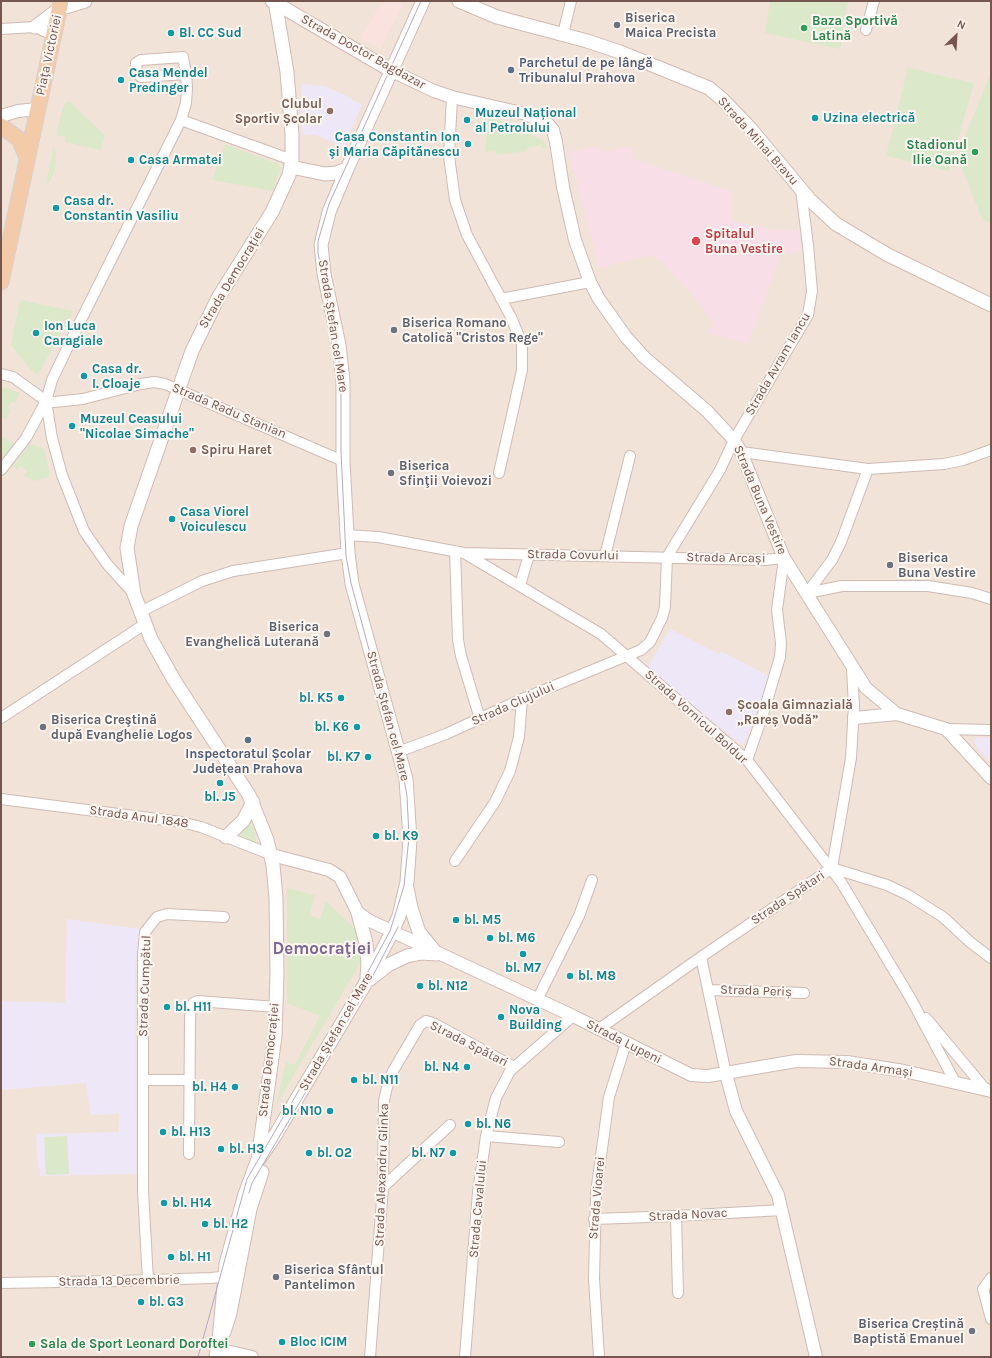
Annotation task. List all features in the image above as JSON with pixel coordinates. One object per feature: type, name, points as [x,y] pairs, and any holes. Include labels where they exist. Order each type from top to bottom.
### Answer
[{"type":"main road","points":[[35,27],[60,5],[85,1]]},
{"type":"main road","name":"Strada Ștefan cel Mare","points":[[258,1159],[276,1134],[365,984],[399,916],[407,882],[410,840],[409,802],[406,779],[352,584],[346,535],[343,381],[338,345],[322,266],[322,238],[329,212],[347,169],[390,70],[423,1]]},
{"type":"main road","name":"Strada Mihai Bravu","points":[[458,1],[496,17],[563,34],[628,55],[708,88],[724,100],[750,128],[801,190],[822,212],[850,234],[888,255],[991,305]]},
{"type":"main road","points":[[274,2],[287,72],[292,134],[291,167],[325,174],[336,173],[347,169]]},
{"type":"main road","name":"Strada Doctor Bagdazar","points":[[274,2],[390,70]]},
{"type":"main road","name":"Piața Victoriei","points":[[1,282],[52,35],[60,5]]},
{"type":"main road","points":[[1,126],[19,139],[27,158]]},
{"type":"main road","name":"Strada Democrației","points":[[231,1276],[226,1264],[244,1194],[258,1159],[275,1036],[276,898],[272,855],[253,802],[174,680],[142,618],[134,594],[128,559],[128,537],[178,388],[205,321],[272,212],[291,167]]},
{"type":"main road","points":[[226,837],[243,821],[253,802]]},
{"type":"main road","points":[[407,882],[411,908],[418,928],[424,939],[437,954]]},
{"type":"main road","points":[[358,913],[365,935],[368,955],[365,984]]},
{"type":"main road","points":[[365,984],[380,970],[396,960],[421,952],[437,954]]},
{"type":"main road","name":"Strada Democrației","points":[[217,1349],[231,1276],[254,1195],[276,1134]]},
{"type":"street","points":[[563,34],[571,1]]},
{"type":"street","points":[[866,30],[874,1]]},
{"type":"street","points":[[1,29],[35,27],[52,35]]},
{"type":"street","points":[[1,470],[26,438],[46,401],[52,380],[73,336],[181,120],[186,103],[186,74],[183,57],[141,60],[136,65],[137,75],[143,77],[186,74]]},
{"type":"street","name":"Strada Doctor Bagdazar","points":[[390,70],[434,91],[452,97],[526,114],[548,124]]},
{"type":"street","points":[[452,97],[449,156],[455,200],[467,235],[517,331],[523,354],[522,370],[499,473]]},
{"type":"street","points":[[1,116],[18,111],[37,109]]},
{"type":"street","points":[[181,120],[291,167]]},
{"type":"street","name":"Strada Buna Vestire","points":[[548,124],[553,130],[556,142],[571,228],[590,282],[616,322],[644,357],[707,412],[734,440],[741,452],[784,558],[866,688],[896,714],[946,729]]},
{"type":"street","name":"Strada Avram Iancu","points":[[734,440],[803,324],[811,303],[808,245],[801,190]]},
{"type":"street","points":[[501,299],[590,282]]},
{"type":"street","points":[[1,374],[13,377],[46,401],[52,438],[62,475],[84,531],[107,564],[134,594]]},
{"type":"street","name":"Strada Radu Stanian","points":[[46,401],[66,402],[154,382],[178,388],[344,461]]},
{"type":"street","points":[[667,557],[720,470],[734,440]]},
{"type":"street","points":[[741,452],[868,469],[944,464],[963,460],[991,450]]},
{"type":"street","points":[[605,556],[630,456]]},
{"type":"street","points":[[807,593],[832,560],[841,542],[868,469]]},
{"type":"street","name":"Strada Covurlui","points":[[346,535],[378,537],[460,552],[667,557]]},
{"type":"street","points":[[460,552],[458,640],[461,656],[480,719]]},
{"type":"street","name":"Strada Vornicul Boldur","points":[[460,552],[584,622],[628,656],[747,760],[832,868],[911,999],[955,1082]]},
{"type":"street","points":[[1,718],[142,618],[202,581],[233,571],[348,553]]},
{"type":"street","points":[[520,585],[529,554]]},
{"type":"street","name":"Strada Arcași","points":[[667,557],[765,560],[784,558]]},
{"type":"street","name":"Strada Clujului","points":[[398,752],[480,719],[641,650],[650,642],[662,618],[665,607],[667,557]]},
{"type":"street","points":[[747,760],[764,711],[780,657],[781,643],[777,610],[784,558]]},
{"type":"street","points":[[807,593],[842,586],[928,586],[957,589],[991,599]]},
{"type":"street","name":"Strada Spătari","points":[[599,1029],[701,957],[832,868],[851,758],[854,718],[852,668]]},
{"type":"street","points":[[455,861],[495,802],[510,771],[518,737],[522,700]]},
{"type":"street","points":[[854,718],[896,714]]},
{"type":"street","points":[[946,729],[991,730]]},
{"type":"street","points":[[946,729],[991,778]]},
{"type":"street","name":"Strada Anul 1848","points":[[1,798],[182,822],[201,827],[272,855]]},
{"type":"street","points":[[272,855],[323,868],[334,873],[343,882],[358,913]]},
{"type":"street","points":[[832,868],[887,885],[908,895],[943,917],[970,942],[991,958]]},
{"type":"street","points":[[537,1000],[579,916],[592,880]]},
{"type":"street","name":"Strada Lupeni","points":[[358,913],[392,932],[437,954],[573,1016],[691,1075],[701,1077],[726,1074]]},
{"type":"street","name":"Strada Cumpătul","points":[[148,1280],[143,1191],[145,932],[157,917],[167,914],[224,917]]},
{"type":"street","points":[[701,957],[726,1074],[736,1111],[771,1179],[782,1210],[816,1357]]},
{"type":"street","name":"Strada Periș","points":[[709,990],[804,993]]},
{"type":"street","name":"Strada Vornicul Boldur","points":[[911,999],[988,1090]]},
{"type":"street","points":[[189,1154],[190,1013],[193,1003],[198,1001],[276,1007]]},
{"type":"street","name":"Strada Spătari","points":[[420,1025],[426,1021],[433,1023],[514,1067],[573,1016]]},
{"type":"street","name":"Strada Alexandru Glinka","points":[[370,1357],[383,1187],[384,1101],[393,1071],[420,1025]]},
{"type":"street","name":"Strada Vioarei","points":[[599,1357],[594,1279],[594,1218],[599,1166],[610,1097],[626,1043]]},
{"type":"street","name":"Strada Armași","points":[[726,1074],[768,1065],[821,1061],[872,1065],[988,1090]]},
{"type":"street","name":"Strada Cavalului","points":[[466,1357],[478,1192],[486,1136],[498,1092],[506,1077],[514,1067]]},
{"type":"street","points":[[143,1080],[189,1080]]},
{"type":"street","points":[[383,1187],[450,1125]]},
{"type":"street","points":[[486,1136],[559,1142]]},
{"type":"street","name":"Strada Novac","points":[[594,1218],[676,1216],[782,1210]]},
{"type":"street","points":[[676,1216],[678,1293]]},
{"type":"street","name":"Strada 13 Decembrie","points":[[1,1283],[148,1280],[231,1276]]},
{"type":"street","points":[[988,1281],[983,1295],[991,1319]]},
{"type":"street","points":[[217,1349],[252,1357]]},
{"type":"shaded area","points":[[1,1],[991,1],[991,1357],[1,1357]]},
{"type":"shaded area","points":[[383,1],[397,1],[403,4],[380,49],[360,38]]},
{"type":"shaded area","name":"Clubul Sportiv Școlar","points":[[301,84],[324,86],[362,104],[344,147],[316,135],[302,135]]},
{"type":"shaded area","name":"Spitalul Buna Vestire","points":[[599,146],[602,152],[631,146],[634,159],[731,191],[731,221],[773,230],[799,230],[801,251],[796,251],[795,254],[781,254],[748,344],[708,333],[714,322],[688,290],[665,265],[654,256],[643,257],[599,268],[569,152]]},
{"type":"shaded area","name":"Școala Gimnazială „Rareș Vodă”","points":[[670,629],[719,654],[721,651],[771,677],[743,746],[647,668]]},
{"type":"shaded area","points":[[977,737],[991,738],[991,764],[974,743]]},
{"type":"shaded area","points":[[67,919],[140,929],[135,967],[136,1174],[40,1176],[36,1134],[119,1132],[119,1114],[91,1115],[86,1083],[1,1090],[1,1001],[65,1003]]},
{"type":"green space","name":"Baza Sportivă Latină","points":[[770,1],[848,1],[840,49],[765,33]]},
{"type":"green space","points":[[908,68],[974,83],[949,171],[886,156]]},
{"type":"green space","name":"Stadionul Ilie Oană","points":[[990,75],[991,223],[982,219],[957,156]]},
{"type":"green space","points":[[69,101],[105,136],[101,150],[65,142],[66,137],[56,135],[63,106]]},
{"type":"green space","points":[[488,115],[540,139],[545,143],[547,148],[542,148],[541,145],[527,148],[527,151],[496,155],[495,151],[485,152]]},
{"type":"green space","points":[[225,144],[278,164],[281,167],[273,191],[212,180]]},
{"type":"green space","points":[[54,147],[56,154],[55,169],[50,182],[46,184]]},
{"type":"green space","points":[[20,300],[73,311],[37,374],[30,369],[11,345]]},
{"type":"green space","points":[[3,387],[20,393],[15,403],[11,402],[8,407],[11,410],[6,419],[1,417],[1,389]]},
{"type":"green space","points":[[1,436],[14,444],[1,459]]},
{"type":"green space","points":[[30,444],[44,448],[50,477],[34,481],[24,476],[27,471],[20,466],[18,470],[13,467]]},
{"type":"green space","points":[[248,824],[254,829],[257,844],[255,845],[240,835]]},
{"type":"green space","points":[[287,888],[315,895],[309,915],[320,919],[326,901],[355,929],[359,940],[361,962],[276,1105],[286,1062],[295,1065],[320,1016],[287,1003]]},
{"type":"green space","points":[[67,1136],[69,1174],[46,1175],[44,1137]]},
{"type":"tram line","points":[[198,1357],[247,1179],[364,979],[390,931],[404,886],[409,837],[407,796],[404,779],[351,583],[346,556],[341,452],[341,375],[337,347],[318,253],[318,241],[329,204],[421,1]]},
{"type":"tram line","points":[[249,1193],[252,1183],[362,997],[398,927]]},
{"type":"place","name":"Biserica Maica Precista","points":[[617,25]]},
{"type":"place","name":"Baza Sportivă Latină","points":[[804,28]]},
{"type":"place","name":"Bl. CC Sud","points":[[171,33]]},
{"type":"place","name":"Parchetul de pe lângă Tribunalul Prahova","points":[[511,70]]},
{"type":"place","name":"Casa Mendel Predinger","points":[[121,80]]},
{"type":"place","name":"Clubul Sportiv Școlar","points":[[330,111]]},
{"type":"place","name":"Uzina electrică","points":[[815,118]]},
{"type":"place","name":"Muzeul Național al Petrolului","points":[[467,120]]},
{"type":"place","name":"Casa Constantin Ion şi Maria Căpitănescu","points":[[468,144]]},
{"type":"place","name":"Stadionul Ilie Oană","points":[[975,152]]},
{"type":"place","name":"Casa Armatei","points":[[131,160]]},
{"type":"place","name":"Casa dr. Constantin Vasiliu","points":[[56,208]]},
{"type":"place","name":"Spitalul Buna Vestire","points":[[696,241]]},
{"type":"place","name":"Biserica Romano Catolică \"Cristos Rege\"","points":[[394,330]]},
{"type":"place","name":"Ion Luca Caragiale","points":[[36,333]]},
{"type":"place","name":"Casa dr. I. Cloaje","points":[[84,376]]},
{"type":"place","name":"Muzeul Ceasului \"Nicolae Simache\"","points":[[72,426]]},
{"type":"place","name":"Spiru Haret","points":[[193,450]]},
{"type":"place","name":"Biserica Sfinţii Voievozi","points":[[391,473]]},
{"type":"place","name":"Casa Viorel Voiculescu","points":[[172,519]]},
{"type":"place","name":"Biserica Buna Vestire","points":[[890,565]]},
{"type":"place","name":"Biserica Evanghelică Luterană","points":[[327,634]]},
{"type":"place","name":"bl. K5","points":[[341,698]]},
{"type":"place","name":"Școala Gimnazială „Rareș Vodă”","points":[[729,712]]},
{"type":"place","name":"Biserica Creştină după Evanghelie Logos","points":[[43,727]]},
{"type":"place","name":"bl. K6","points":[[357,727]]},
{"type":"place","name":"Inspectoratul Școlar Județean Prahova","points":[[248,740]]},
{"type":"place","name":"bl. K7","points":[[368,757]]},
{"type":"place","name":"bl. J5","points":[[220,783]]},
{"type":"place","name":"bl. K9","points":[[376,836]]},
{"type":"place","name":"bl. M5","points":[[456,920]]},
{"type":"place","name":"bl. M6","points":[[490,938]]},
{"type":"place","name":"bl. M7","points":[[523,954]]},
{"type":"place","name":"bl. M8","points":[[570,976]]},
{"type":"place","name":"bl. N12","points":[[420,986]]},
{"type":"place","name":"bl. H11","points":[[167,1007]]},
{"type":"place","name":"Nova Building","points":[[501,1017]]},
{"type":"place","name":"bl. N4","points":[[467,1067]]},
{"type":"place","name":"bl. N11","points":[[354,1080]]},
{"type":"place","name":"bl. H4","points":[[235,1087]]},
{"type":"place","name":"bl. N10","points":[[330,1111]]},
{"type":"place","name":"bl. N6","points":[[468,1124]]},
{"type":"place","name":"bl. H13","points":[[163,1132]]},
{"type":"place","name":"bl. H3","points":[[221,1149]]},
{"type":"place","name":"bl. O2","points":[[309,1153]]},
{"type":"place","name":"bl. N7","points":[[453,1153]]},
{"type":"place","name":"bl. H14","points":[[164,1203]]},
{"type":"place","name":"bl. H2","points":[[205,1224]]},
{"type":"place","name":"bl. H1","points":[[171,1257]]},
{"type":"place","name":"Biserica Sfântul Pantelimon","points":[[276,1277]]},
{"type":"place","name":"bl. G3","points":[[141,1302]]},
{"type":"place","name":"Biserica Creștină Baptistă Emanuel","points":[[972,1331]]},
{"type":"place","name":"Bloc ICIM","points":[[282,1342]]},
{"type":"place","name":"Sala de Sport Leonard Doroftei","points":[[32,1344]]},
{"type":"district","name":"Democraţiei","points":[[322,949]]}]
